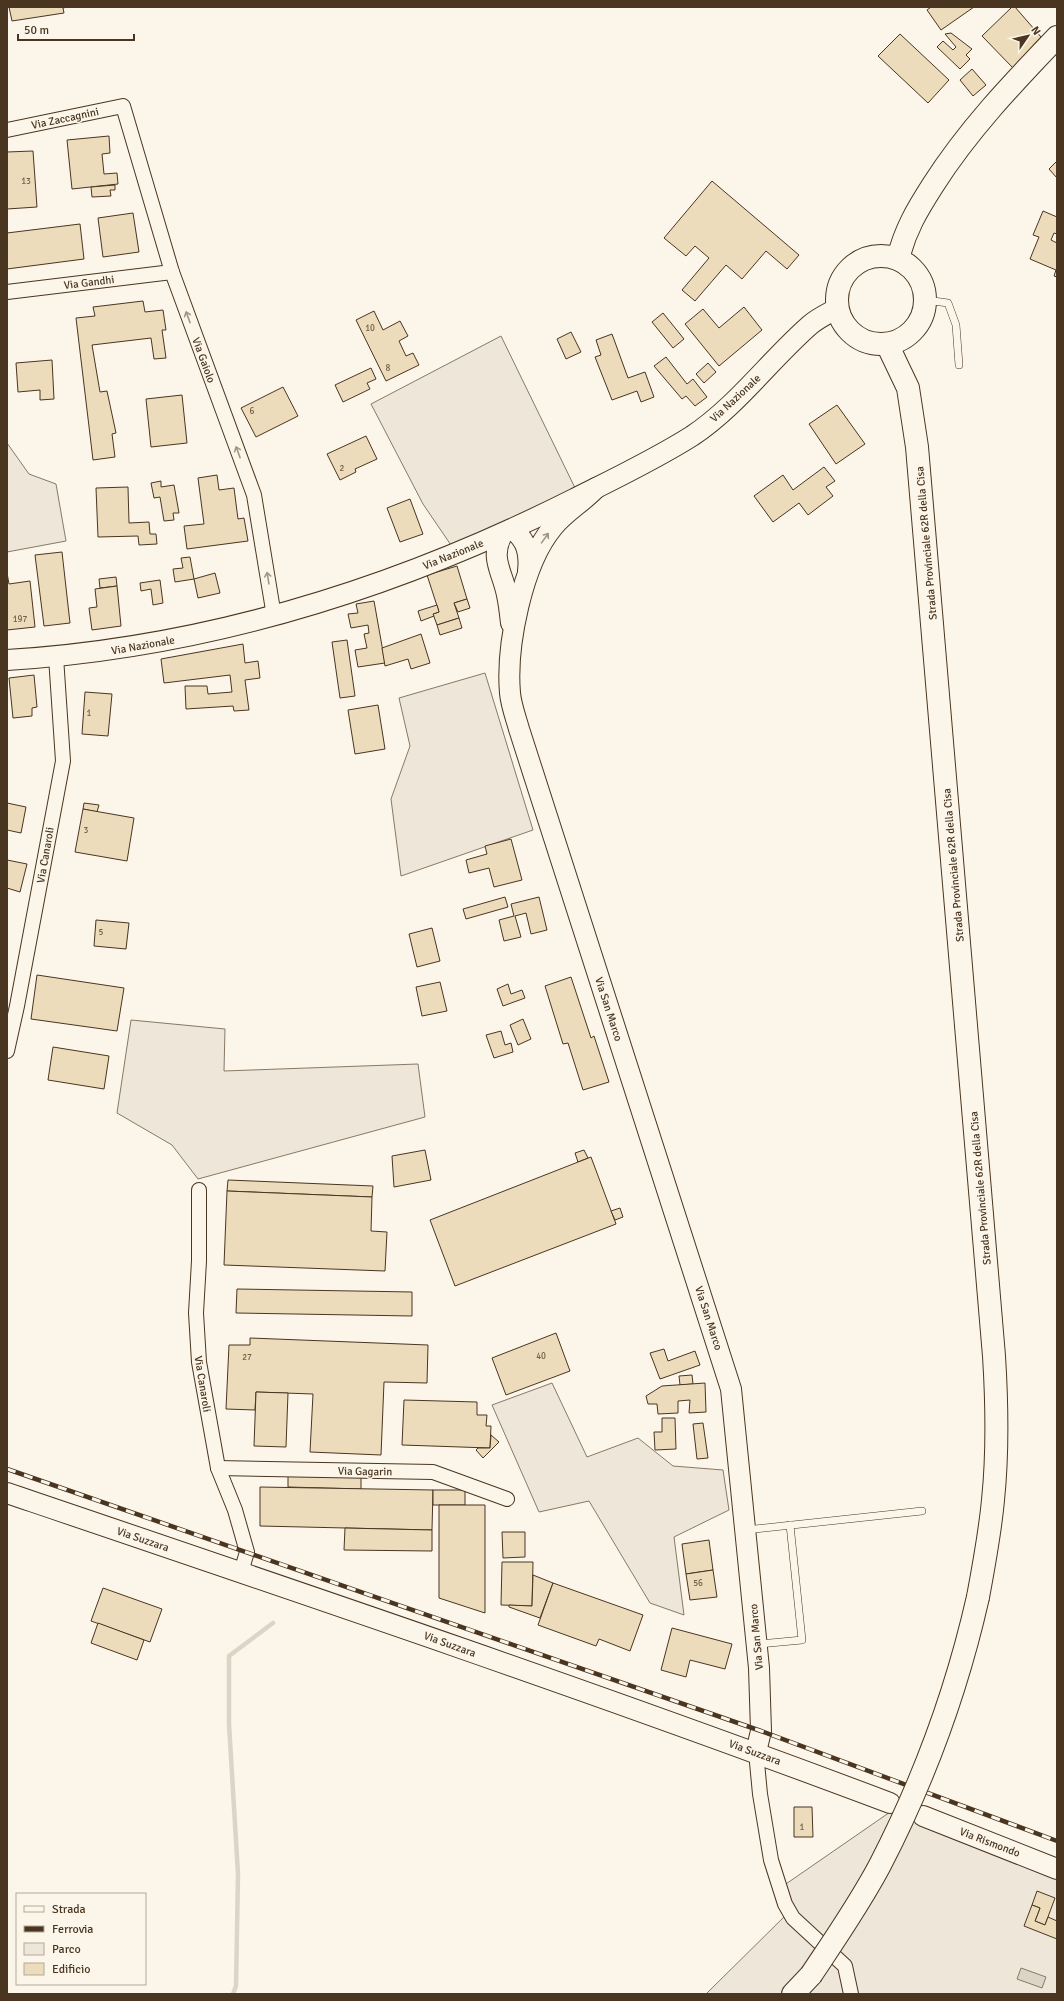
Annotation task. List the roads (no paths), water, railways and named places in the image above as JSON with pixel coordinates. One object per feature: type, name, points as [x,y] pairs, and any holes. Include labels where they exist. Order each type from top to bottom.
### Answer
[{"type":"main road","points":[[898,259],[902,243],[912,219],[950,158],[997,99],[1057,37]]},
{"type":"main road","points":[[885,256],[898,259],[909,266],[918,276],[924,287],[926,300],[921,318],[910,334],[900,340],[887,344],[874,344],[861,339],[850,331],[842,320],[838,308],[837,294],[841,281],[849,270],[859,262],[872,257],[885,256]]},
{"type":"main road","name":"Strada Provinciale 62R della Cisa","points":[[793,1994],[811,1975],[848,1920],[880,1865],[915,1791],[942,1722],[966,1650],[978,1597],[992,1507],[996,1457],[997,1409],[994,1356],[918,447],[908,388],[887,344]]},
{"type":"street","name":"Via Zaccagnini","points":[[7,130],[123,106]]},
{"type":"street","name":"Via Gaiolo","points":[[123,106],[172,272],[254,495],[274,616]]},
{"type":"street","name":"Via Gandhi","points":[[7,292],[172,272]]},
{"type":"street","name":"Via Nazionale","points":[[7,660],[56,657],[166,641],[274,616],[370,585],[456,554],[508,531],[596,488],[661,454],[694,434],[720,414],[812,323],[838,308]]},
{"type":"street","name":"Via San Marco","points":[[596,488],[553,526],[541,543],[528,573],[513,638],[510,694],[519,729],[732,1389],[756,1644],[761,1731],[756,1752],[760,1794],[771,1860],[785,1904],[793,1918],[845,1966],[851,1994]]},
{"type":"street","name":"Via San Marco","points":[[513,638],[507,595],[497,568],[495,556],[508,531],[518,533],[528,551],[528,573]]},
{"type":"street","name":"Via San Marco","points":[[456,554],[472,557],[486,563],[496,572],[503,582]]},
{"type":"street","name":"Via Canaroli","points":[[7,1051],[12,1005],[63,761],[56,657]]},
{"type":"street","name":"Via Canaroli","points":[[199,1190],[196,1313],[198,1355],[218,1468],[235,1510],[247,1552],[241,1572]]},
{"type":"street","name":"Via Gagarin","points":[[218,1468],[433,1472],[507,1499]]},
{"type":"street","name":"Via Suzzara","points":[[7,1493],[408,1629],[756,1752],[890,1803]]},
{"type":"street","name":"Via Rismondo","points":[[923,1816],[1057,1869]]},
{"type":"lane","points":[[926,300],[948,303],[956,325],[959,365]]},
{"type":"lane","points":[[745,1530],[922,1511]]},
{"type":"lane","points":[[756,1644],[802,1640],[790,1525]]},
{"type":"waterway","points":[[233,1994],[236,1986],[238,1874],[229,1724],[229,1656],[273,1623]]},
{"type":"railway","points":[[7,1469],[761,1731],[1057,1841]]}]
